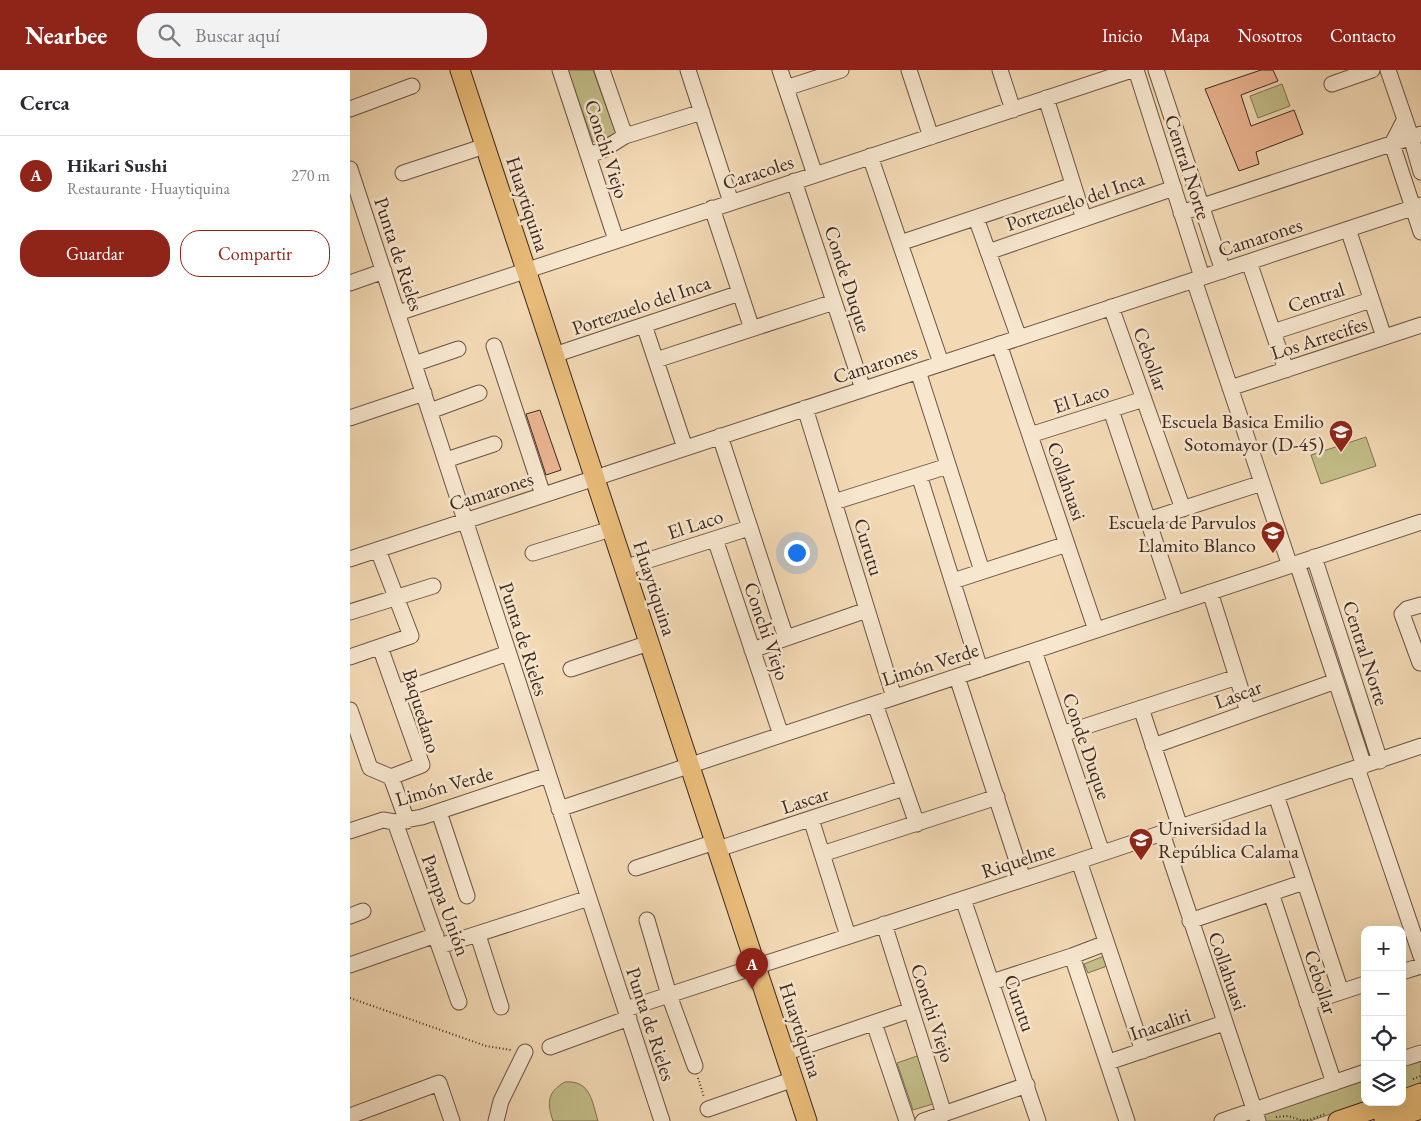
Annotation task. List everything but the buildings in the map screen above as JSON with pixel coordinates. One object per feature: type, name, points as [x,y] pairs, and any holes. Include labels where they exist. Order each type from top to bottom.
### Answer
[{"type":"main road","name":"Huaytiquina","points":[[460,70],[807,1121]]},
{"type":"main road","points":[[1406,1099],[1421,1093]]},
{"type":"main road","points":[[1333,1117],[1378,1106]]},
{"type":"main road","points":[[1384,1121],[1421,1109]]},
{"type":"street","name":"Conchi Viejo","points":[[560,70],[616,240]]},
{"type":"street","name":"Conchi Viejo","points":[[602,70],[625,136]]},
{"type":"street","points":[[688,70],[731,202]]},
{"type":"street","points":[[780,70],[815,174]]},
{"type":"street","points":[[786,88],[818,74],[841,70]]},
{"type":"street","points":[[909,70],[931,137]]},
{"type":"street","points":[[1000,70],[1013,110]]},
{"type":"street","name":"Caracoles","points":[[398,313],[1132,70]]},
{"type":"street","name":"Central Norte","points":[[1136,70],[1182,212],[1198,279],[1230,388],[1262,483],[1336,681],[1360,767],[1414,915],[1421,956]]},
{"type":"street","name":"Central Norte","points":[[1156,70],[1222,271]]},
{"type":"street","points":[[1332,84],[1372,70]]},
{"type":"street","points":[[1388,70],[1405,119],[1416,136],[1421,172]]},
{"type":"street","points":[[350,109],[412,86]]},
{"type":"street","points":[[1046,98],[1084,219]]},
{"type":"street","points":[[588,155],[601,151],[625,136],[702,112]]},
{"type":"street","points":[[1405,119],[1392,144],[1417,206],[1421,232]]},
{"type":"street","points":[[1182,212],[1416,136]]},
{"type":"street","points":[[403,174],[485,146]]},
{"type":"street","points":[[870,156],[941,363]]},
{"type":"street","name":"Punta de Rieles","points":[[350,169],[662,1121]]},
{"type":"street","name":"Conde Duque","points":[[794,181],[863,389]]},
{"type":"street","name":"Portezuelo del Inca","points":[[900,243],[1073,185]]},
{"type":"street","name":"Portezuelo del Inca","points":[[988,252],[1174,188]]},
{"type":"street","name":"Camarones","points":[[350,559],[1417,206]]},
{"type":"street","points":[[712,208],[752,329]]},
{"type":"street","points":[[976,218],[1019,338]]},
{"type":"street","points":[[1348,229],[1384,337]]},
{"type":"street","points":[[1249,262],[1286,370]]},
{"type":"street","points":[[350,283],[384,271]]},
{"type":"street","name":"Portezuelo del Inca","points":[[554,355],[740,293]]},
{"type":"street","name":"Central","points":[[1273,332],[1371,300]]},
{"type":"street","points":[[656,360],[834,302]]},
{"type":"street","name":"Cebollar","points":[[1111,307],[1183,509]]},
{"type":"street","points":[[644,325],[685,448]]},
{"type":"street","name":"Los Arrecifes","points":[[1230,388],[1421,325]]},
{"type":"street","name":"Collahuasi","points":[[999,344],[1096,630]]},
{"type":"street","points":[[494,346],[543,495]]},
{"type":"street","points":[[414,364],[458,349]]},
{"type":"street","points":[[918,371],[982,571]]},
{"type":"street","points":[[430,411],[479,392]]},
{"type":"street","points":[[350,418],[424,393]]},
{"type":"street","name":"El Laco","points":[[1030,435],[1144,399]]},
{"type":"street","name":"Curutu","points":[[805,408],[894,698]]},
{"type":"street","points":[[1111,410],[1176,604]]},
{"type":"street","name":"Conchi Viejo","points":[[720,436],[786,638]]},
{"type":"street","points":[[446,460],[494,444]]},
{"type":"street","points":[[834,502],[948,466]]},
{"type":"street","points":[[919,475],[980,669]]},
{"type":"street","points":[[1148,520],[1262,483]]},
{"type":"street","name":"Limón Verde","points":[[559,809],[1421,522]]},
{"type":"street","name":"El Laco","points":[[624,568],[750,528]]},
{"type":"street","points":[[533,553],[611,529]]},
{"type":"street","name":"Conchi Viejo","points":[[715,539],[781,735]]},
{"type":"street","points":[[953,581],[1067,544]]},
{"type":"street","points":[[350,658],[410,636],[378,550]]},
{"type":"street","name":"Central Norte","points":[[1314,558],[1380,761]]},
{"type":"street","points":[[350,610],[433,586]]},
{"type":"street","points":[[1210,592],[1248,712]]},
{"type":"street","points":[[1421,605],[1408,609],[1402,614],[1421,663]]},
{"type":"street","points":[[752,650],[867,610]]},
{"type":"street","points":[[571,670],[649,643]]},
{"type":"street","name":"Baquedano","points":[[380,647],[422,765],[391,778]]},
{"type":"street","name":"Conde Duque","points":[[1034,651],[1102,853]]},
{"type":"street","points":[[397,692],[508,653]]},
{"type":"street","points":[[957,677],[1023,879]]},
{"type":"street","name":"Lascar","points":[[1062,734],[1237,677]]},
{"type":"street","name":"Lascar","points":[[1153,746],[1336,681]]},
{"type":"street","points":[[874,704],[917,824]]},
{"type":"street","points":[[1141,708],[1180,827]]},
{"type":"street","points":[[350,710],[370,768],[391,778]]},
{"type":"street","name":"Riquelme","points":[[550,1047],[669,995],[1079,861],[1421,746]]},
{"type":"street","name":"Limón Verde","points":[[350,831],[383,820],[401,821],[439,812],[548,775]]},
{"type":"street","name":"Pampa Unión","points":[[391,778],[401,821],[438,941],[460,1002]]},
{"type":"street","name":"Lascar","points":[[636,868],[810,819],[904,788]]},
{"type":"street","name":"Cebollar","points":[[1276,795],[1342,992]]},
{"type":"street","points":[[822,854],[997,797]]},
{"type":"street","points":[[439,812],[467,896]]},
{"type":"street","points":[[810,819],[848,936]]},
{"type":"street","name":"Collahuasi","points":[[1162,833],[1256,1116]]},
{"type":"street","points":[[1079,861],[1143,1051]]},
{"type":"street","points":[[1190,921],[1304,882]]},
{"type":"street","name":"Cebollar","points":[[1271,893],[1334,1083]]},
{"type":"street","points":[[350,966],[438,941],[478,935],[589,898]]},
{"type":"street","name":"Curutu","points":[[963,899],[1038,1121]]},
{"type":"street","points":[[648,920],[669,995],[695,1066]]},
{"type":"street","name":"Conchi Viejo","points":[[884,924],[944,1114]]},
{"type":"street","points":[[478,935],[501,1007]]},
{"type":"street","points":[[992,982],[1106,944]]},
{"type":"street","points":[[1072,956],[1109,1062],[1127,1121]]},
{"type":"street","points":[[1405,971],[1421,966]]},
{"type":"street","points":[[1307,1003],[1361,985]]},
{"type":"street","points":[[785,1053],[911,1010]]},
{"type":"street","points":[[874,1023],[907,1121]]},
{"type":"street","name":"Inacaliri","points":[[1109,1062],[1224,1023]]},
{"type":"street","points":[[496,1121],[501,1101],[525,1052]]},
{"type":"street","points":[[1406,1058],[1421,1053]]},
{"type":"street","points":[[1222,1121],[1256,1116],[1361,1073]]},
{"type":"street","points":[[708,1109],[794,1080]]},
{"type":"street","points":[[350,1116],[439,1083],[452,1121]]},
{"type":"street","points":[[923,1121],[1027,1085]]},
{"type":"path","points":[[350,998],[486,1046],[525,1052]]},
{"type":"path","points":[[695,1066],[708,1109]]},
{"type":"path","points":[[1275,1117],[1288,1116],[1300,1120],[1333,1117]]},
{"type":"shaded area","points":[[568,70],[593,70],[616,134],[593,142]]},
{"type":"shaded area","points":[[1282,84],[1290,106],[1258,118],[1250,96]]},
{"type":"shaded area","points":[[1366,437],[1376,466],[1321,484],[1311,455]]},
{"type":"shaded area","points":[[1104,956],[1107,966],[1088,973],[1084,964]]},
{"type":"shaded area","points":[[920,1055],[936,1103],[913,1110],[897,1063]]},
{"type":"shaded area","points":[[1421,1058],[1421,1083],[1406,1089],[1406,1063]]},
{"type":"shaded area","points":[[1361,1078],[1361,1104],[1310,1121],[1263,1121],[1260,1114]]},
{"type":"shaded area","points":[[565,1082],[574,1082],[585,1088],[592,1100],[598,1121],[553,1121],[549,1103],[550,1098],[555,1090]]},
{"type":"place","name":"Escuela Basica Emilio Sotomayor (D-45)","points":[[1341,453]]},
{"type":"place","name":"Escuela de Parvulos Llamito Blanco","points":[[1273,554]]},
{"type":"place","name":"Universidad la República Calama","points":[[1141,861]]},
{"type":"place","name":"Hikari Sushi","points":[[752,989]]}]
